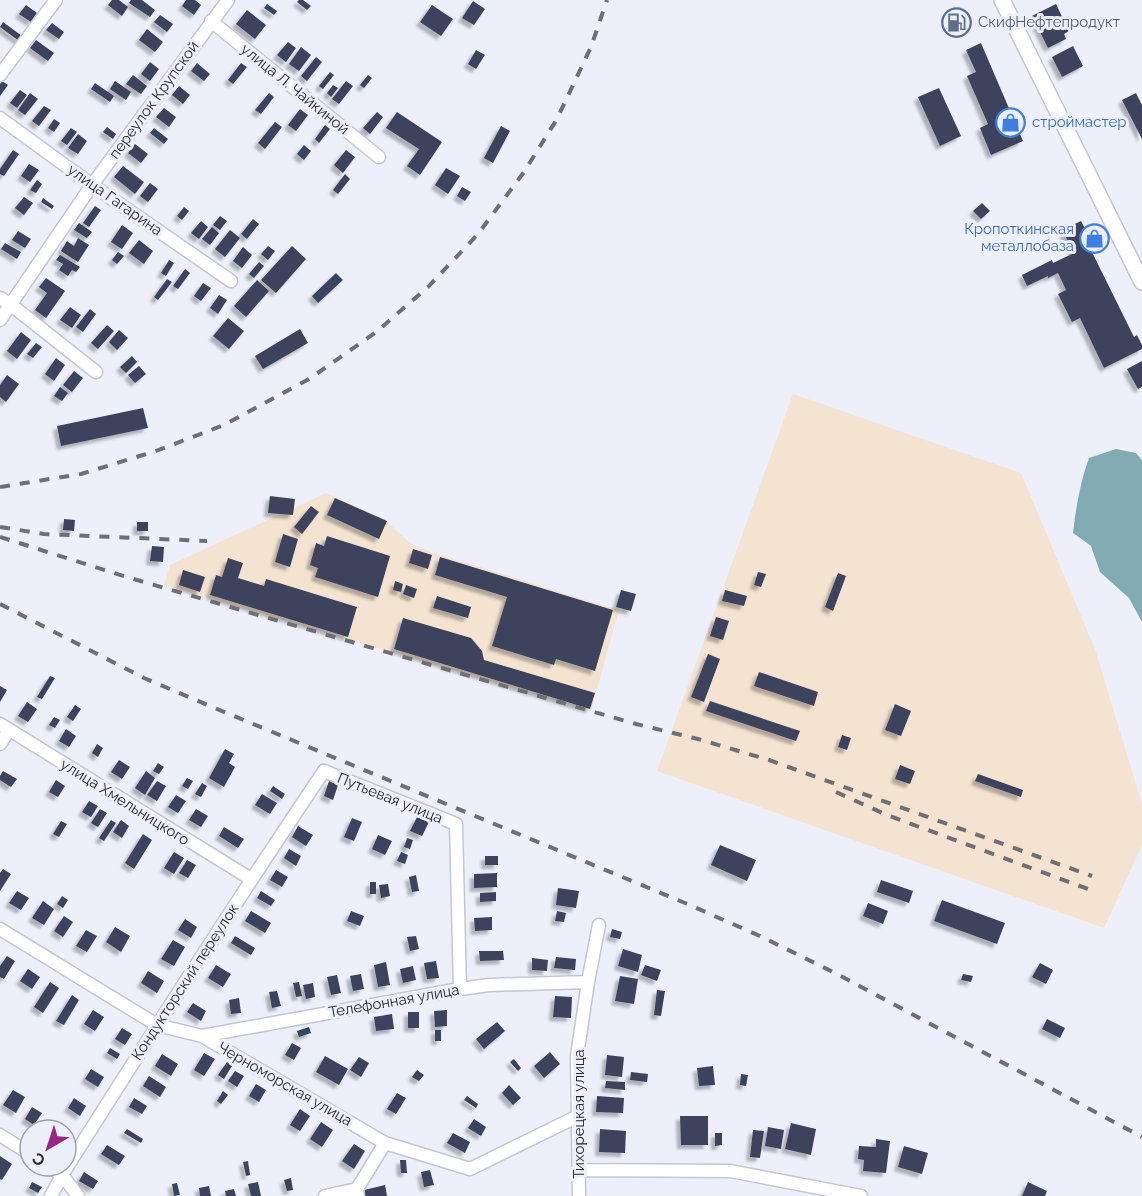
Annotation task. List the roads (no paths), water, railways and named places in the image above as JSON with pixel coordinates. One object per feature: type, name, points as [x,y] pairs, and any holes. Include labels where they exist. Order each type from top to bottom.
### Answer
[{"type":"main road","points":[[1002,0],[1142,282]]},
{"type":"street","points":[[0,75],[56,0]]},
{"type":"street","name":"переулок Крупской","points":[[0,320],[5,301],[228,0]]},
{"type":"street","name":"улица Л. Чайкиной","points":[[211,21],[379,157]]},
{"type":"street","name":"улица Гагарина","points":[[0,118],[231,281]]},
{"type":"street","points":[[5,301],[96,372]]},
{"type":"street","points":[[0,744],[5,727]]},
{"type":"street","name":"улица Хмельницкого","points":[[5,727],[251,879]]},
{"type":"street","name":"Кондукторский переулок","points":[[78,1150],[251,879],[324,771]]},
{"type":"street","name":"Путьевая улица","points":[[324,771],[456,824],[460,989]]},
{"type":"street","name":"Тихорецкая улица","points":[[579,1196],[577,1056],[599,925]]},
{"type":"street","name":"Черноморская улица","points":[[0,929],[157,1025],[202,1036],[385,1143],[471,1169],[578,1116]]},
{"type":"street","name":"Телефонная улица","points":[[202,1036],[460,989],[588,982]]},
{"type":"street","points":[[0,1135],[18,1146]]},
{"type":"street","points":[[325,1196],[357,1193],[385,1143]]},
{"type":"street","points":[[579,1170],[730,1170],[861,1196]]},
{"type":"street","name":"Кондукторский переулок","points":[[51,1196],[60,1178]]},
{"type":"street","points":[[64,1178],[78,1196]]},
{"type":"water","points":[[1116,449],[1136,453],[1142,460],[1142,622],[1129,598],[1100,572],[1091,546],[1073,533],[1079,495],[1089,458]]},
{"type":"railway","points":[[0,487],[81,474],[156,451],[224,425],[309,379],[375,333],[428,287],[478,234],[524,172],[557,119],[591,47],[607,0]]},
{"type":"railway","points":[[0,527],[44,534],[207,541]]},
{"type":"railway","points":[[0,537],[130,578],[636,724],[769,760],[1092,876]]},
{"type":"railway","points":[[0,604],[144,678],[760,936],[837,974],[1142,1137]]},
{"type":"railway","points":[[836,792],[887,815],[1088,889]]},
{"type":"place","name":"СкифНефтепродукт","points":[[957,22]]},
{"type":"place","name":"строймастер","points":[[1011,122]]},
{"type":"place","name":"Кропоткинская металлобаза","points":[[1095,238]]}]
